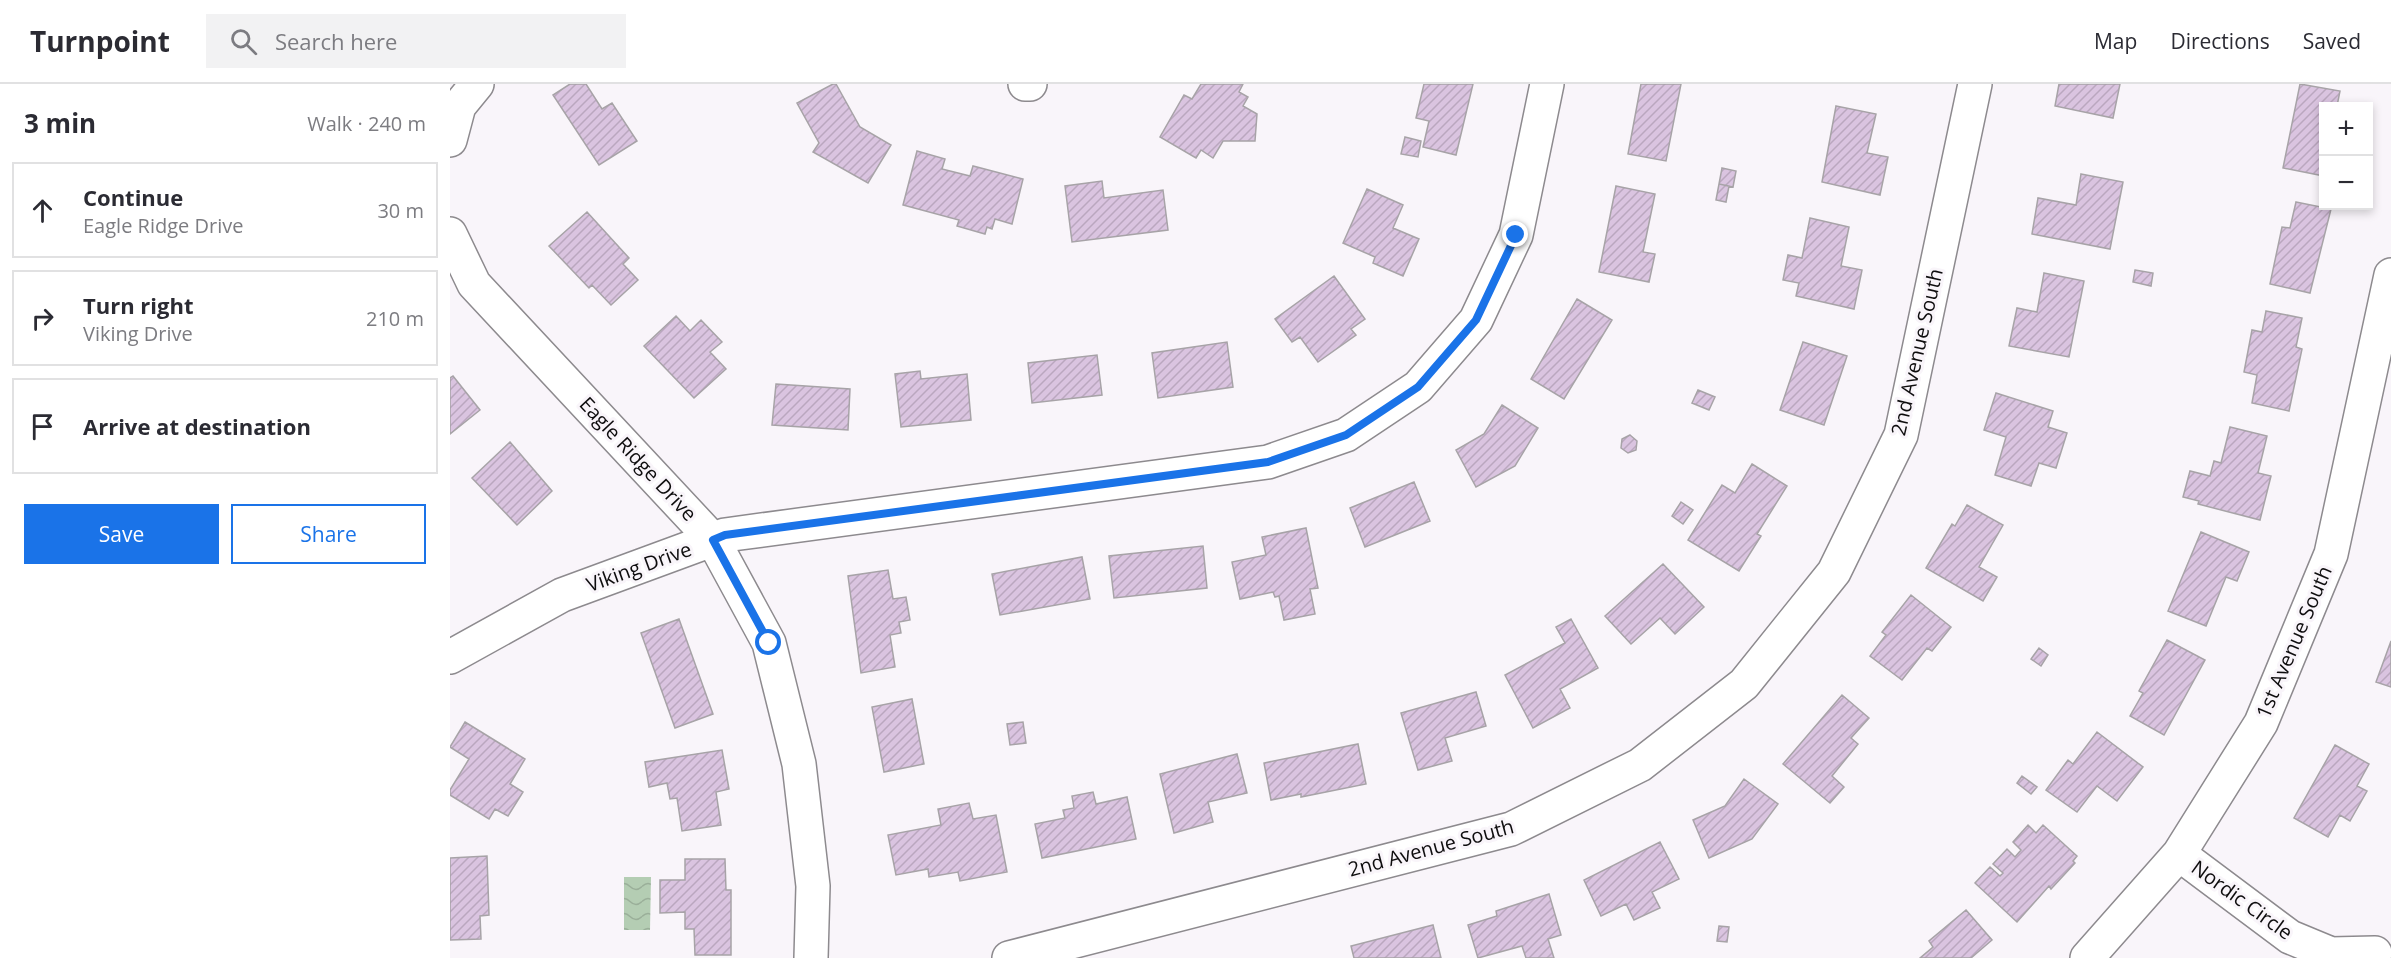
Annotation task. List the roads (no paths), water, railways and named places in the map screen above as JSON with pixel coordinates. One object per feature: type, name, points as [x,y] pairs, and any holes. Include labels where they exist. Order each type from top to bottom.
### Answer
[{"type":"street","points":[[450,140],[459,106],[477,84]]},
{"type":"street","points":[[1025,84],[1030,84]]},
{"type":"street","name":"Viking Drive","points":[[450,657],[562,595],[725,535],[1268,462],[1346,435],[1418,387],[1476,320],[1516,235],[1547,84]]},
{"type":"street","name":"2nd Avenue South","points":[[1009,958],[1511,829],[1640,765],[1744,684],[1834,572],[1901,435],[1975,84]]},
{"type":"street","name":"Eagle Ridge Drive","points":[[450,234],[474,284],[713,540],[769,643],[799,764],[813,886],[811,958]]},
{"type":"street","name":"1st Avenue South","points":[[2087,958],[2179,854],[2261,723],[2331,554],[2391,275]]},
{"type":"street","name":"Nordic Circle","points":[[2179,854],[2290,937],[2331,954],[2375,953]]},
{"type":"water","points":[[624,877],[651,877],[650,930],[624,930]]}]
